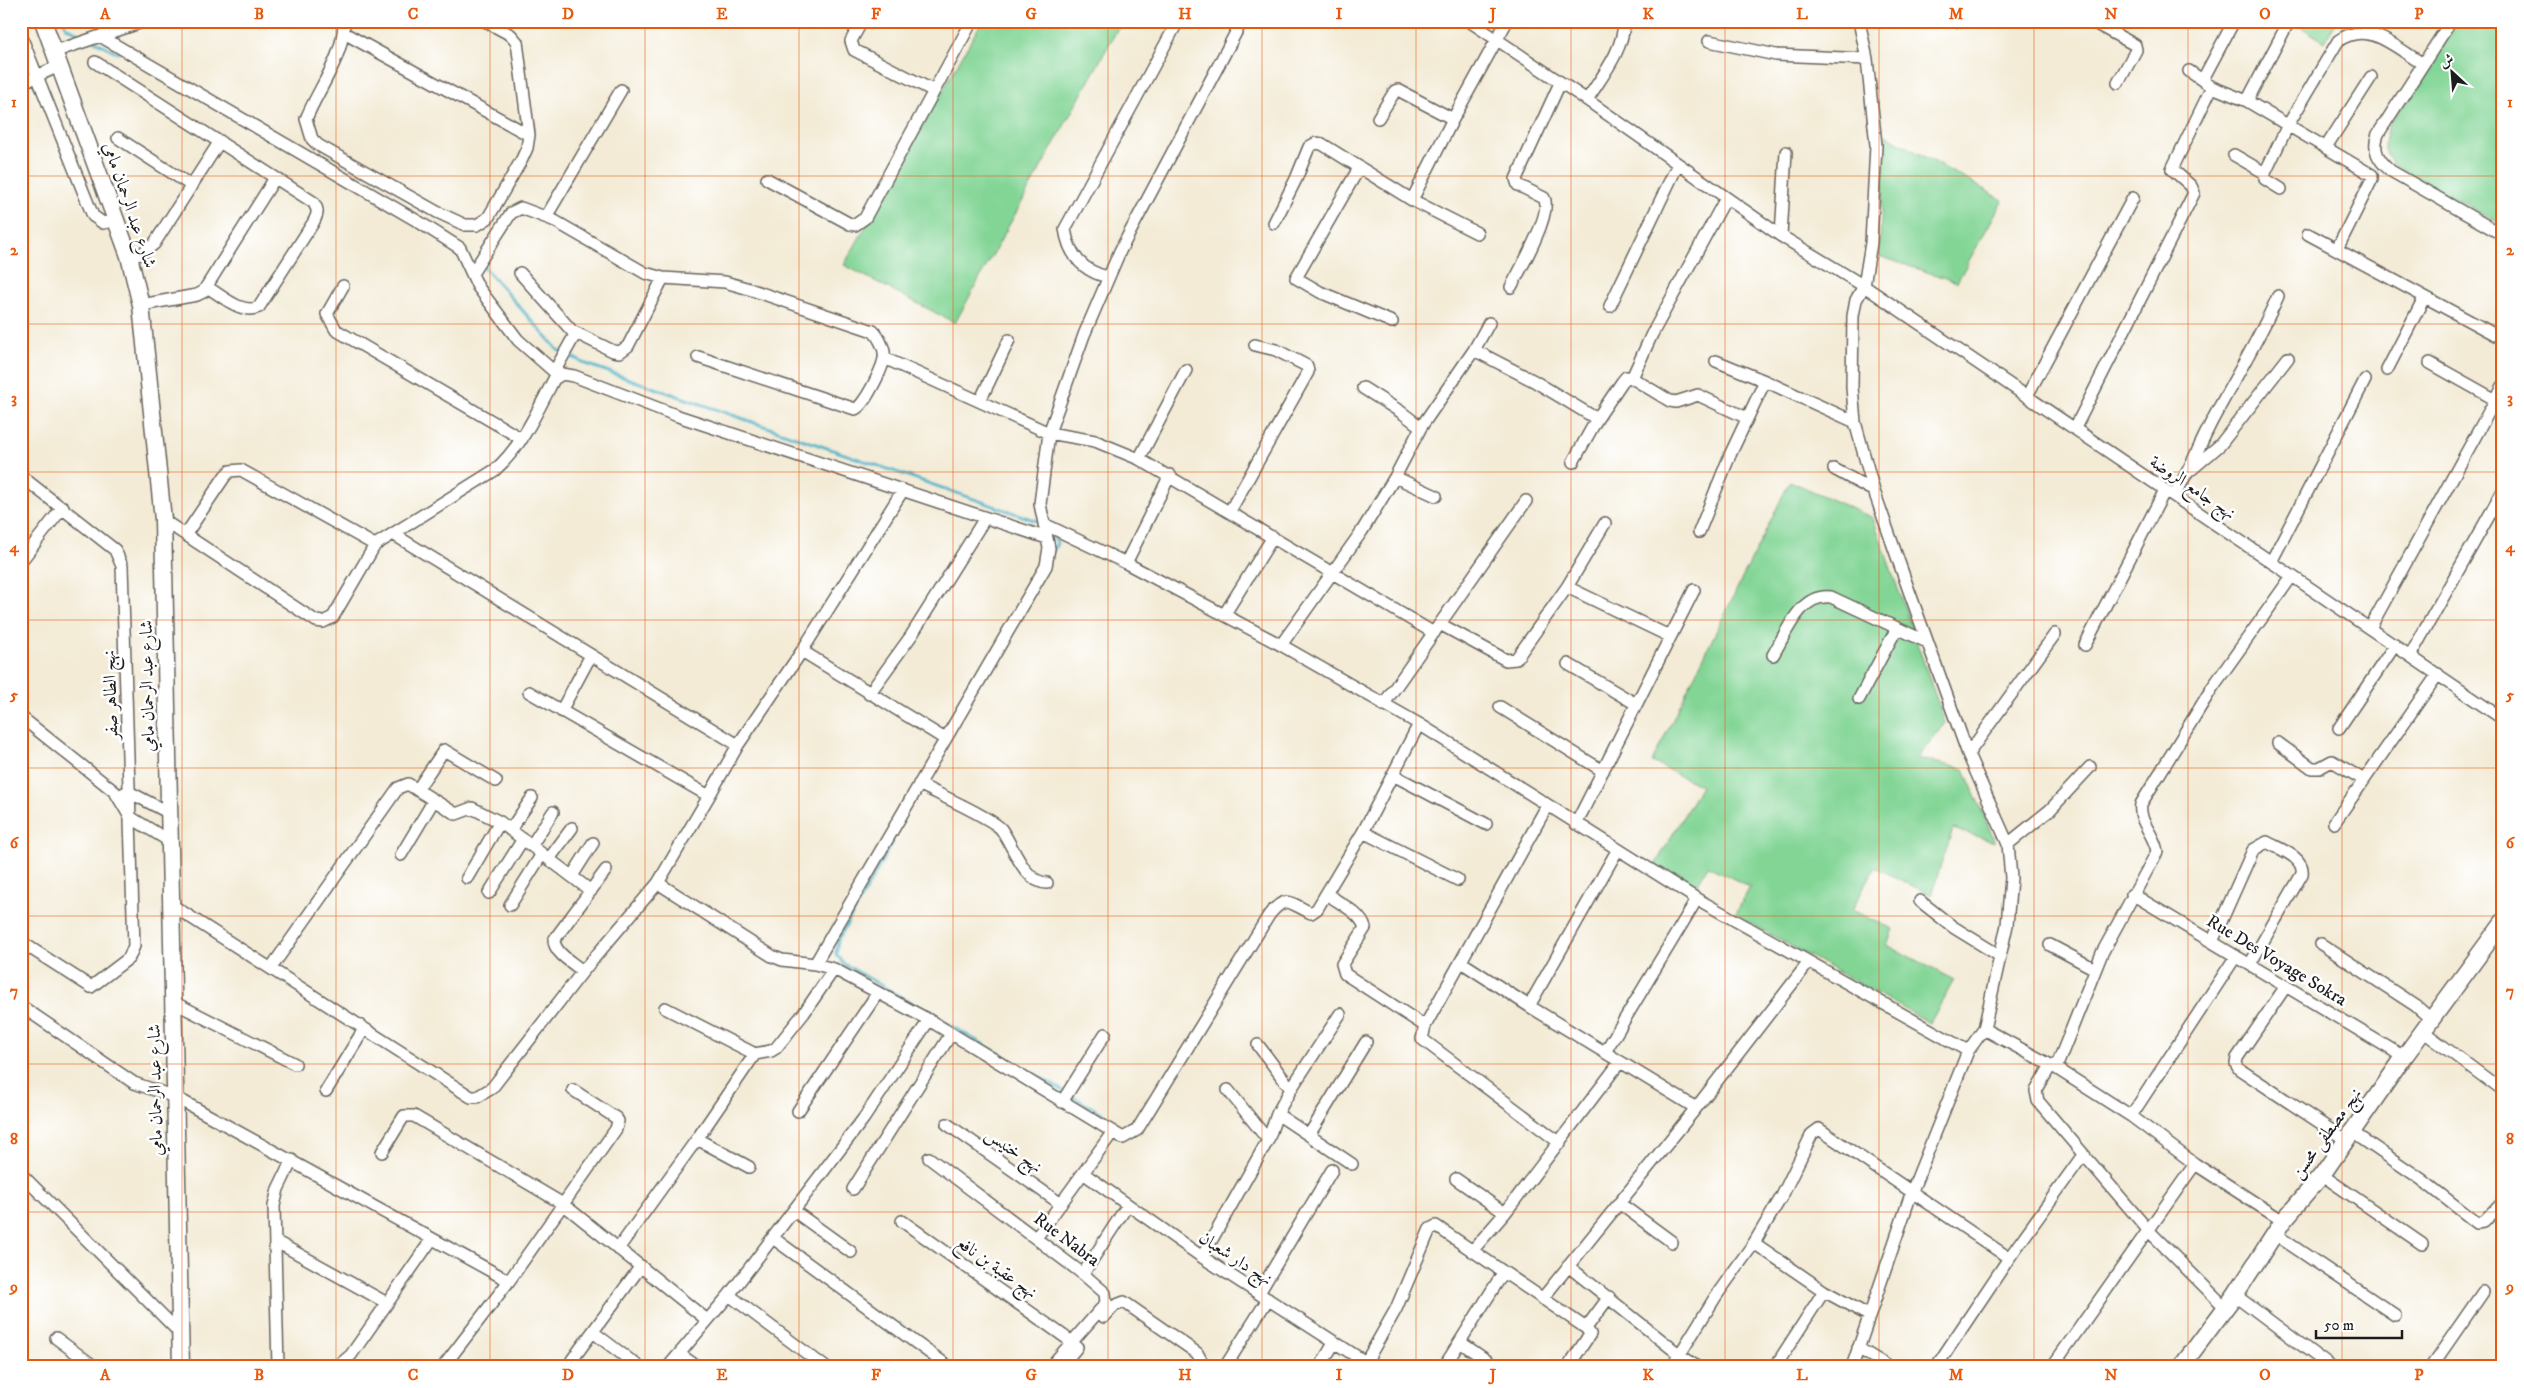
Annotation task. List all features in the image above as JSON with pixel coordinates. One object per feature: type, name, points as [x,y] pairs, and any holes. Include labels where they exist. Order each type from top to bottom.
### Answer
[{"type":"street","name":"شارع عبد الرحمان مامي","points":[[43,21],[118,220],[141,305],[163,520],[171,814],[170,904],[181,1367]]},
{"type":"street","points":[[21,82],[37,76],[56,59],[100,36],[145,21]]},
{"type":"street","points":[[485,21],[511,35],[516,42],[529,135],[527,148],[522,159],[488,218],[477,224],[465,226],[318,145],[312,139],[306,119],[338,53],[344,27],[529,135]]},
{"type":"street","points":[[862,21],[852,41],[854,50],[934,91]]},
{"type":"street","points":[[767,179],[850,224],[859,223],[869,210],[972,21]]},
{"type":"street","points":[[1108,277],[1092,273],[1082,266],[1071,252],[1065,229],[1178,21]]},
{"type":"street","points":[[816,964],[918,784],[1046,566],[1049,556],[1040,504],[1050,433],[1084,335],[1108,277],[1137,218],[1242,21]]},
{"type":"street","name":"نهج جامع الروضة","points":[[1469,21],[1587,100],[1781,236],[1864,286],[2503,719]]},
{"type":"street","points":[[1412,200],[1453,119],[1507,21]]},
{"type":"street","points":[[1587,100],[1617,51],[1622,37],[1624,21]]},
{"type":"street","points":[[1852,1367],[1868,1315],[1912,1191],[1968,1051],[1984,1029],[2010,902],[2011,878],[2008,844],[1968,754],[1927,642],[1874,491],[1855,422],[1852,387],[1853,323],[1856,300],[1864,286],[1871,243],[1876,145],[1867,59],[1859,21]]},
{"type":"street","points":[[1953,21],[1960,21]]},
{"type":"street","points":[[2091,21],[2135,45],[2136,50],[2118,83]]},
{"type":"street","points":[[2203,79],[2234,21]]},
{"type":"street","points":[[2451,21],[2378,134],[2374,144],[2381,162],[2391,171],[2503,235]]},
{"type":"street","points":[[2246,101],[2287,25]]},
{"type":"street","points":[[2280,190],[2265,179],[2265,173],[2288,125],[2338,41],[2348,34],[2360,32],[2373,34],[2423,64]]},
{"type":"street","points":[[21,36],[93,216],[103,223],[118,220]]},
{"type":"street","points":[[100,36],[419,222],[460,248],[473,272],[478,287],[518,340],[556,374],[574,376],[678,416],[1047,538]]},
{"type":"street","points":[[1709,40],[1776,56],[1867,59]]},
{"type":"street","points":[[95,62],[313,202],[318,214],[259,308],[251,311],[244,309],[207,287]]},
{"type":"street","points":[[2189,71],[2212,87],[2246,101],[2369,173],[2372,179],[2337,249]]},
{"type":"street","points":[[2326,147],[2370,77]]},
{"type":"street","points":[[1510,288],[1530,250],[1547,207],[1544,198],[1518,185],[1516,179],[1560,82]]},
{"type":"street","points":[[2075,428],[2194,193],[2191,186],[2172,169],[2212,87]]},
{"type":"street","points":[[546,217],[621,90]]},
{"type":"street","points":[[1378,118],[1395,91],[1398,90],[1453,119]]},
{"type":"street","points":[[118,138],[192,186]]},
{"type":"street","points":[[129,256],[141,254],[154,244],[220,141]]},
{"type":"street","points":[[1274,223],[1296,179],[1309,147],[1316,143],[1322,144],[1412,200],[1477,233]]},
{"type":"street","points":[[1781,236],[1786,152]]},
{"type":"street","points":[[2234,155],[2265,173]]},
{"type":"street","points":[[1610,306],[1678,164]]},
{"type":"street","points":[[1359,168],[1296,278],[1320,292],[1392,322]]},
{"type":"street","points":[[141,305],[197,295],[207,287],[275,178]]},
{"type":"street","points":[[1632,378],[1652,334],[1726,198]]},
{"type":"street","points":[[2027,396],[2133,198]]},
{"type":"street","points":[[473,272],[511,213],[521,208],[546,217],[645,273],[663,278],[725,282],[873,330],[881,341],[884,358],[863,404],[855,409],[698,357]]},
{"type":"street","points":[[2308,234],[2503,339]]},
{"type":"street","points":[[520,273],[563,322],[576,333],[613,351],[620,352],[625,349],[663,278]]},
{"type":"street","points":[[343,286],[327,314],[336,330],[522,439]]},
{"type":"street","points":[[2189,472],[2212,421],[2255,347],[2278,296]]},
{"type":"street","points":[[2387,370],[2424,298]]},
{"type":"street","points":[[1282,645],[1307,606],[1332,574],[1394,477],[1421,427],[1474,350],[1489,323]]},
{"type":"street","points":[[163,520],[316,621],[323,622],[334,617],[375,546],[495,470],[508,459],[522,439],[576,333]]},
{"type":"street","points":[[980,401],[1009,340]]},
{"type":"street","points":[[1230,511],[1308,372],[1307,366],[1276,350],[1255,345]]},
{"type":"street","points":[[1474,350],[1534,381],[1597,419]]},
{"type":"street","points":[[884,358],[1050,433],[1095,441],[1139,458],[1332,574],[1437,629],[1512,661],[1516,659],[1567,588],[1605,524]]},
{"type":"street","points":[[2085,645],[2170,493],[2189,472],[2220,445],[2288,358]]},
{"type":"street","points":[[1716,361],[1855,422]]},
{"type":"street","points":[[2430,363],[2496,400]]},
{"type":"street","points":[[1139,458],[1186,370]]},
{"type":"street","points":[[1573,462],[1597,419],[1624,379],[1632,378],[1670,401],[1676,402],[1698,395],[1747,418]]},
{"type":"street","points":[[2271,562],[2365,380]]},
{"type":"street","points":[[1699,532],[1764,381]]},
{"type":"street","points":[[2370,628],[2503,386]]},
{"type":"street","points":[[1363,388],[1421,427]]},
{"type":"street","points":[[1834,469],[1874,491]]},
{"type":"street","points":[[186,534],[225,476],[230,471],[241,470],[375,546]]},
{"type":"street","points":[[1126,563],[1170,475]]},
{"type":"street","name":"نهج الطاهر صفر","points":[[21,476],[63,507],[115,550],[122,566],[131,793],[134,946],[129,958],[91,988],[21,942]]},
{"type":"street","points":[[1394,477],[1436,496]]},
{"type":"street","points":[[170,904],[471,1097],[478,1098],[492,1088],[583,971],[658,883],[738,745],[802,652],[903,490]]},
{"type":"street","points":[[2410,656],[2503,491]]},
{"type":"street","points":[[1383,705],[1526,501]]},
{"type":"street","points":[[21,562],[63,507]]},
{"type":"street","points":[[869,694],[911,636],[985,518]]},
{"type":"street","points":[[1044,524],[1126,563],[1282,645],[1383,705],[1420,724],[1697,899],[1968,1051]]},
{"type":"street","points":[[393,534],[738,745]]},
{"type":"street","points":[[1224,614],[1273,537]]},
{"type":"street","points":[[2292,576],[2212,688],[2140,804],[2143,824],[2157,852],[2132,894],[2095,969],[2054,1066],[2036,1091],[2036,1096],[2083,1155],[2149,1231],[2230,1301],[2331,1367]]},
{"type":"street","points":[[1567,588],[1669,636]]},
{"type":"street","points":[[1576,824],[1669,636],[1694,590]]},
{"type":"street","points":[[1773,655],[1800,610],[1814,598],[1821,596],[1831,597],[1927,642]]},
{"type":"street","points":[[1858,699],[1897,628]]},
{"type":"street","points":[[1968,754],[2055,634]]},
{"type":"street","points":[[2339,728],[2395,645]]},
{"type":"street","points":[[802,652],[945,739]]},
{"type":"street","points":[[561,711],[591,656]]},
{"type":"street","points":[[1568,664],[1636,704]]},
{"type":"street","points":[[2334,823],[2438,674]]},
{"type":"street","points":[[529,692],[708,796]]},
{"type":"street","points":[[1500,707],[1603,771]]},
{"type":"street","points":[[21,717],[115,792],[130,817],[171,842]]},
{"type":"street","points":[[658,883],[772,956],[794,963],[816,964],[834,969],[877,994],[929,1020],[1122,1138],[1137,1130],[1237,966],[1278,904],[1292,903],[1311,913],[1317,909],[1363,832],[1420,724]]},
{"type":"street","points":[[2278,743],[2312,768],[2316,769],[2332,761],[2364,780]]},
{"type":"street","points":[[417,790],[444,750],[496,781]]},
{"type":"street","points":[[2008,844],[2050,810],[2090,767]]},
{"type":"street","points":[[1393,775],[1486,824]]},
{"type":"street","points":[[271,968],[398,788],[408,784],[456,814],[472,808],[500,822],[591,891]]},
{"type":"street","points":[[918,784],[999,827],[1028,874],[1040,883],[1047,883]]},
{"type":"street","points":[[115,792],[131,793],[171,814]]},
{"type":"street","points":[[510,830],[532,798]]},
{"type":"street","points":[[401,855],[434,800]]},
{"type":"street","points":[[1547,806],[1425,1026],[1424,1042],[1560,1143]]},
{"type":"street","points":[[489,893],[553,812]]},
{"type":"street","points":[[467,878],[500,822]]},
{"type":"street","points":[[510,905],[546,856],[572,828]]},
{"type":"street","points":[[1363,832],[1458,880]]},
{"type":"street","points":[[2212,942],[2254,850],[2266,842],[2300,861],[2303,867],[2302,874],[2250,964]]},
{"type":"street","points":[[572,876],[594,843]]},
{"type":"street","points":[[1530,1006],[1618,849]]},
{"type":"street","points":[[583,971],[560,952],[554,944],[554,940],[606,870]]},
{"type":"street","points":[[1327,894],[1360,918],[1365,928],[1342,964],[1345,974],[1425,1026]]},
{"type":"street","name":"Rue Des Voyage Sokra","points":[[2132,894],[2404,1057]]},
{"type":"street","points":[[1605,1052],[1697,899]]},
{"type":"street","points":[[1920,901],[1953,927],[2000,956]]},
{"type":"street","name":"نهج مصطفى محسن","points":[[2181,1367],[2230,1301],[2280,1228],[2322,1175],[2404,1057],[2500,932]]},
{"type":"street","points":[[2321,944],[2416,1006],[2428,1026],[2503,1091]]},
{"type":"street","points":[[2050,945],[2095,969]]},
{"type":"street","points":[[2131,1116],[2236,956]]},
{"type":"street","points":[[1462,962],[1696,1108]]},
{"type":"street","points":[[1542,1299],[1696,1108],[1809,962]]},
{"type":"street","points":[[665,1008],[755,1054],[771,1051],[776,1048],[804,1013],[834,969]]},
{"type":"street","points":[[2286,986],[2237,1058],[2236,1064],[2239,1069],[2421,1179],[2477,1223],[2484,1222],[2503,1202]]},
{"type":"street","points":[[798,1111],[877,994]]},
{"type":"street","points":[[173,1002],[295,1064]]},
{"type":"street","points":[[21,1006],[134,1083],[175,1097],[510,1280]]},
{"type":"street","points":[[1202,1257],[1268,1140],[1277,1114],[1290,1089],[1340,1014]]},
{"type":"street","points":[[668,1367],[729,1295],[864,1118],[929,1020]]},
{"type":"street","points":[[326,1092],[364,1029]]},
{"type":"street","points":[[1984,1029],[2054,1066],[2131,1116],[2395,1315]]},
{"type":"street","points":[[853,1189],[951,1034]]},
{"type":"street","points":[[1062,1102],[1105,1034]]},
{"type":"street","points":[[1309,1135],[1366,1042]]},
{"type":"street","points":[[1258,1045],[1290,1089]]},
{"type":"street","points":[[618,1248],[697,1139],[755,1054]]},
{"type":"street","points":[[1472,1251],[1505,1213],[1560,1143],[1620,1062]]},
{"type":"street","points":[[443,1367],[510,1280],[616,1129],[618,1121],[573,1090]]},
{"type":"street","points":[[1228,1090],[1268,1140]]},
{"type":"street","points":[[1277,1114],[1352,1164]]},
{"type":"street","points":[[382,1152],[404,1116],[414,1116],[563,1204],[707,1320]]},
{"type":"street","name":"نهج خنيس","points":[[947,1124],[1061,1204]]},
{"type":"street","points":[[1672,1367],[1716,1296],[1754,1243],[1782,1196],[1812,1134],[1819,1128],[2009,1258]]},
{"type":"street","points":[[1036,1238],[1112,1133]]},
{"type":"street","points":[[697,1139],[749,1167]]},
{"type":"street","points":[[1936,1367],[2009,1258],[2083,1155]]},
{"type":"street","name":"Rue Nabra","points":[[930,1158],[1102,1288],[1107,1298],[1106,1303],[1050,1367]]},
{"type":"street","points":[[278,1367],[274,1198],[292,1160]]},
{"type":"street","points":[[2052,1367],[2195,1164]]},
{"type":"street","points":[[1225,1367],[1332,1170]]},
{"type":"street","name":"نهج دار شعبان","points":[[1083,1173],[1127,1206],[1202,1257],[1334,1343],[1370,1364]]},
{"type":"street","points":[[2322,1175],[2422,1244]]},
{"type":"street","points":[[23,1178],[180,1333]]},
{"type":"street","points":[[1456,1179],[1505,1213]]},
{"type":"street","points":[[1619,1203],[1672,1242]]},
{"type":"street","points":[[1083,1274],[1127,1206]]},
{"type":"street","points":[[794,1211],[852,1252]]},
{"type":"street","name":"نهج عقبة بن نافع","points":[[902,1220],[1072,1342]]},
{"type":"street","points":[[1370,1364],[1430,1229],[1438,1226],[1586,1328],[1590,1334],[1568,1367]]},
{"type":"street","points":[[773,1238],[949,1367]]},
{"type":"street","points":[[337,1367],[351,1354],[432,1239]]},
{"type":"street","points":[[275,1242],[388,1303]]},
{"type":"street","points":[[1754,1243],[1824,1290],[1868,1315]]},
{"type":"street","points":[[572,1360],[641,1266]]},
{"type":"street","points":[[1568,1266],[1697,1367]]},
{"type":"street","points":[[1444,1367],[1504,1273]]},
{"type":"street","points":[[1775,1367],[1824,1290]]},
{"type":"street","points":[[2431,1367],[2483,1292]]},
{"type":"street","points":[[729,1295],[825,1367]]},
{"type":"street","points":[[1586,1328],[1609,1297]]},
{"type":"street","points":[[1067,1367],[1068,1358],[1114,1306],[1124,1302],[1197,1353],[1202,1362],[1200,1367]]},
{"type":"street","points":[[593,1332],[639,1367]]},
{"type":"street","points":[[56,1338],[95,1367]]},
{"type":"street","points":[[1460,1342],[1496,1367]]},
{"type":"street","points":[[1320,1367],[1334,1343]]},
{"type":"street","points":[[1858,1348],[1889,1367]]},
{"type":"street","points":[[679,1354],[698,1367]]},
{"type":"green space","points":[[982,21],[1122,21],[955,323],[844,265]]},
{"type":"green space","points":[[2291,21],[2336,21],[2325,42]]},
{"type":"green space","points":[[2457,21],[2503,21],[2503,225],[2394,165],[2384,146],[2389,125]]},
{"type":"green space","points":[[1886,135],[2003,200],[1957,282],[1879,256]]},
{"type":"green space","points":[[1790,481],[1873,518],[1945,723],[1917,758],[1964,769],[1995,842],[1953,829],[1931,895],[1875,867],[1852,910],[1893,929],[1887,945],[1954,980],[1930,1023],[1735,915],[1750,887],[1708,866],[1695,889],[1655,865],[1701,786],[1652,762]]},
{"type":"waterway","points":[[64,21],[66,27],[87,37]]},
{"type":"waterway","points":[[95,41],[118,53]]},
{"type":"waterway","points":[[482,265],[558,350],[586,364],[1040,522]]},
{"type":"waterway","points":[[1052,532],[1057,543],[1053,551]]},
{"type":"waterway","points":[[893,841],[838,940],[836,954],[844,964],[1110,1118]]}]
